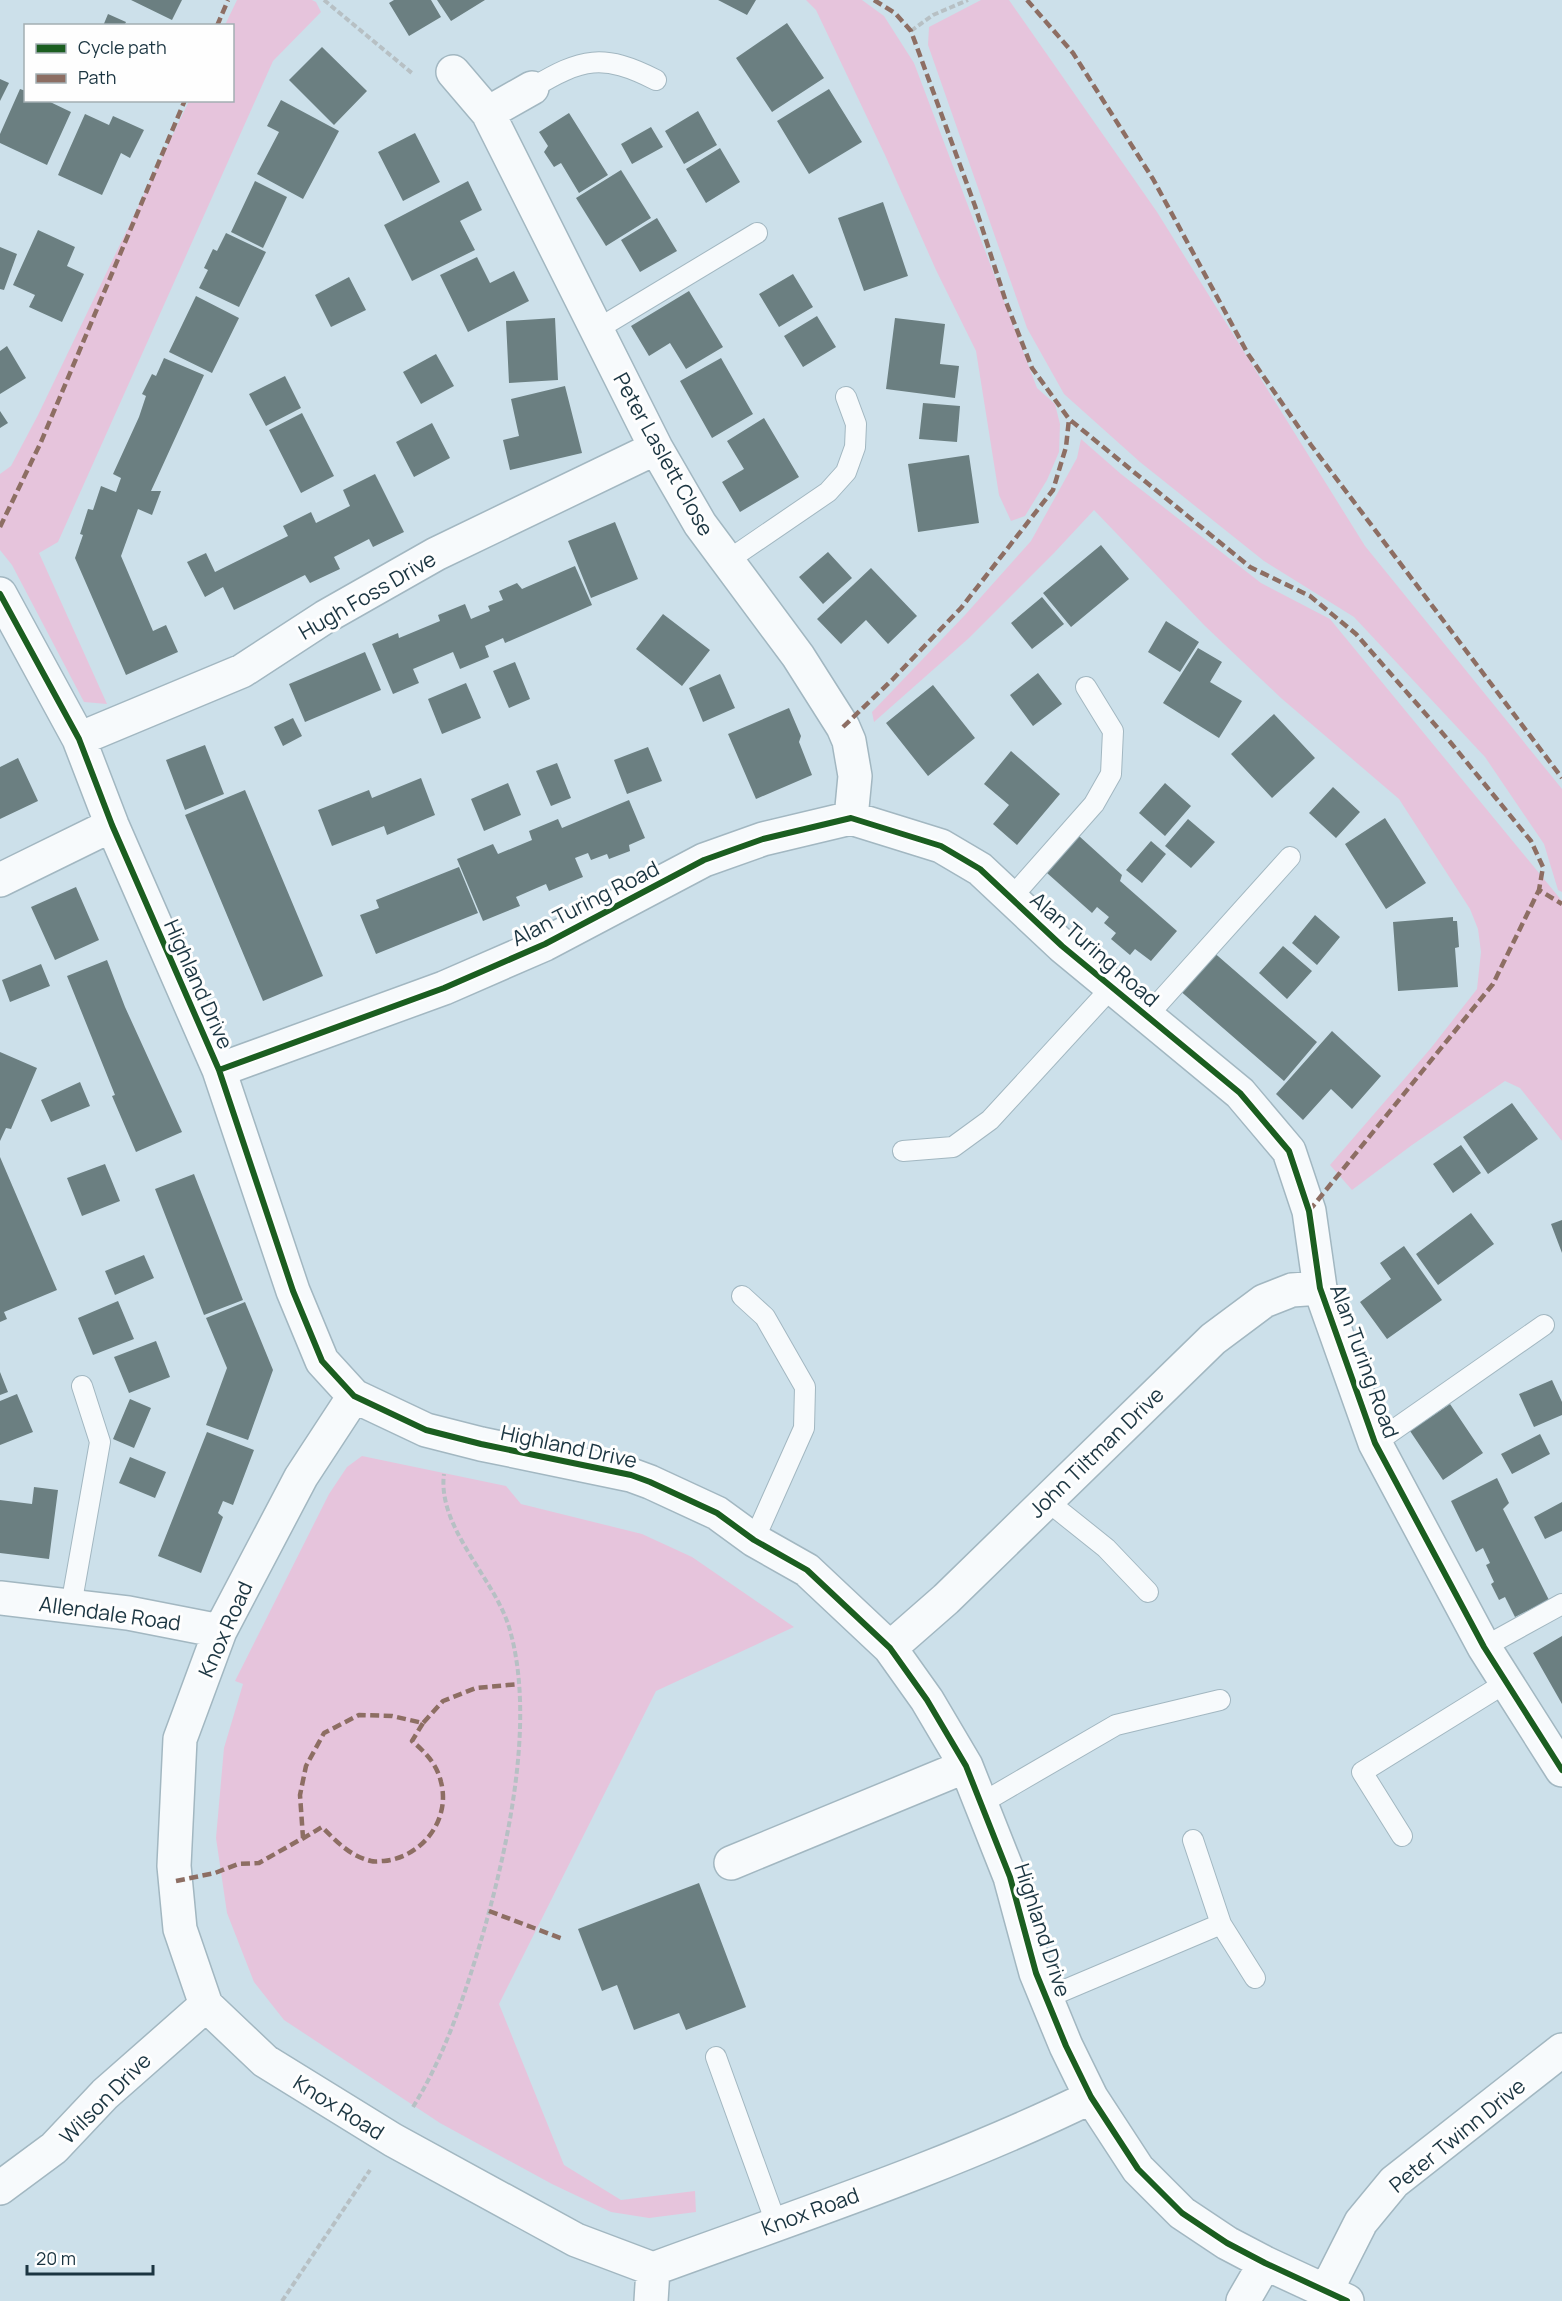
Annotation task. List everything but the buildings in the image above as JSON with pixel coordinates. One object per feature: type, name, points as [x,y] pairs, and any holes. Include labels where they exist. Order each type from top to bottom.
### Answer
[{"type":"street","name":"Peter Laslett Close","points":[[453,72],[488,113],[656,448],[700,524],[798,656],[843,727],[849,741],[855,776],[851,818]]},
{"type":"street","points":[[488,113],[532,88]]},
{"type":"street","name":"Hugh Foss Drive","points":[[79,739],[242,671],[325,617],[436,554],[656,448]]},
{"type":"street","name":"Highland Drive","points":[[0,594],[79,739],[112,825],[219,1070],[300,1310],[322,1361],[354,1396],[426,1430],[481,1444],[631,1475],[717,1513],[754,1540],[807,1570],[890,1648],[927,1700],[966,1766],[1010,1877],[1036,1973],[1066,2046],[1091,2097],[1138,2169],[1182,2213],[1227,2243],[1336,2296]]},
{"type":"street","name":"Alan Turing Road","points":[[219,1070],[444,988],[545,944],[704,860],[763,839],[851,818],[941,846],[980,869],[1062,946],[1240,1093],[1289,1151],[1309,1211],[1320,1288],[1375,1443],[1484,1647],[1562,1770]]},
{"type":"street","points":[[0,880],[112,825]]},
{"type":"street","name":"John Tiltman Drive","points":[[890,1648],[946,1599],[1213,1339],[1264,1301],[1292,1290],[1320,1288]]},
{"type":"street","name":"Knox Road","points":[[354,1396],[302,1477],[220,1631],[180,1739],[174,1866],[180,1929],[206,2005],[265,2061],[393,2140],[576,2240],[652,2269],[951,2159],[1036,2124],[1091,2097]]},
{"type":"street","name":"Allendale Road","points":[[0,1598],[128,1613],[220,1631]]},
{"type":"street","points":[[731,1863],[966,1766]]},
{"type":"street","name":"Wilson Drive","points":[[0,2188],[54,2148],[105,2094],[206,2005]]},
{"type":"street","name":"Peter Twinn Drive","points":[[1336,2296],[1361,2222],[1394,2182],[1562,2050]]},
{"type":"street","points":[[1243,2301],[1265,2263]]},
{"type":"street","points":[[651,2301],[652,2269]]},
{"type":"lane","points":[[532,88],[559,72],[583,63],[609,61],[633,68],[656,80]]},
{"type":"lane","points":[[596,330],[757,233]]},
{"type":"lane","points":[[727,561],[828,492],[846,472],[855,447],[856,424],[846,397]]},
{"type":"lane","points":[[1011,898],[1094,804],[1111,774],[1113,731],[1086,687]]},
{"type":"lane","points":[[1148,1015],[1290,857]]},
{"type":"lane","points":[[903,1151],[953,1147],[990,1120],[1112,987]]},
{"type":"lane","points":[[742,1296],[765,1317],[805,1387],[804,1428],[754,1540]]},
{"type":"lane","points":[[1375,1443],[1544,1325]]},
{"type":"lane","points":[[71,1606],[100,1442],[82,1386]]},
{"type":"lane","points":[[1046,1500],[1106,1548],[1148,1592]]},
{"type":"lane","points":[[1484,1647],[1562,1604]]},
{"type":"lane","points":[[1402,1836],[1362,1772],[1507,1682]]},
{"type":"lane","points":[[980,1804],[1116,1725],[1220,1700]]},
{"type":"lane","points":[[1193,1840],[1221,1924],[1255,1978]]},
{"type":"lane","points":[[1046,1998],[1221,1924]]},
{"type":"lane","points":[[716,2057],[776,2223]]},
{"type":"path","points":[[324,0],[416,76],[453,72]]},
{"type":"path","points":[[911,31],[933,15],[968,0]]},
{"type":"path","points":[[282,2301],[362,2180],[393,2140],[431,2079],[465,1992],[501,1871],[514,1786],[521,1714],[516,1661],[508,1626],[449,1513],[443,1482],[450,1435]]},
{"type":"shaded area","points":[[237,0],[312,0],[316,2],[321,12],[273,61],[58,542],[39,553],[107,704],[84,702],[12,565],[0,550],[0,474],[11,466],[38,415],[189,102],[234,102],[234,24],[225,24]]},
{"type":"shaded area","points":[[806,0],[862,0],[884,16],[914,63],[1037,388],[1055,404],[1060,424],[1059,452],[1047,480],[1025,516],[1011,521],[999,495],[976,351],[936,270],[885,155],[816,10]]},
{"type":"shaded area","points":[[981,0],[1009,0],[1157,212],[1365,546],[1562,789],[1562,892],[1558,890],[1544,844],[1485,757],[1354,617],[1264,561],[1140,462],[1064,394],[1027,328],[928,45],[929,27]]},
{"type":"shaded area","points":[[1081,439],[1121,474],[1261,583],[1330,619],[1562,901],[1562,1141],[1520,1088],[1505,1081],[1412,1145],[1352,1190],[1330,1165],[1431,1048],[1477,989],[1481,952],[1478,929],[1470,909],[1399,799],[1281,698],[1205,626],[1094,510],[969,638],[874,722],[872,712],[965,615],[1031,541],[1077,458]]},
{"type":"shaded area","points":[[362,1456],[506,1486],[521,1504],[642,1534],[692,1557],[794,1627],[656,1691],[499,2004],[564,2165],[621,2200],[695,2191],[696,2212],[649,2218],[611,2212],[552,2184],[440,2123],[284,2020],[254,1982],[227,1913],[216,1838],[224,1748],[243,1684],[235,1681],[329,1494],[347,1467]]},
{"type":"marked path","points":[[218,24],[228,0]]},
{"type":"marked path","points":[[874,0],[895,13],[911,31],[975,206],[1006,302],[1032,368],[1069,419],[1250,567],[1310,596],[1356,634],[1451,743],[1531,841],[1543,867],[1539,890],[1562,904]]},
{"type":"marked path","points":[[1027,0],[1073,53],[1153,179],[1248,354],[1311,445],[1562,778]]},
{"type":"marked path","points":[[0,527],[41,442],[184,102]]},
{"type":"marked path","points":[[843,727],[961,608],[1053,490],[1066,447],[1069,419]]},
{"type":"marked path","points":[[1309,1211],[1493,984],[1539,890]]},
{"type":"marked path","points":[[176,1881],[215,1873],[238,1864],[259,1863],[303,1838],[300,1795],[306,1766],[324,1733],[359,1715],[392,1716],[423,1723],[443,1701],[476,1688],[519,1684]]},
{"type":"marked path","points":[[302,1839],[322,1827],[350,1852],[363,1859],[374,1861],[398,1858],[421,1844],[437,1823],[442,1810],[443,1796],[437,1770],[426,1754],[412,1741],[423,1723]]},
{"type":"marked path","points":[[489,1911],[563,1939]]},
{"type":"cycle path","points":[[0,594],[79,739],[112,825],[219,1070],[293,1291],[322,1361],[354,1396],[426,1430],[481,1444],[631,1475],[717,1513],[754,1540],[807,1570],[890,1648],[927,1700],[966,1766],[1010,1877],[1036,1973],[1066,2046],[1091,2097],[1138,2169],[1182,2213],[1227,2243],[1347,2301]]},
{"type":"cycle path","points":[[219,1070],[444,988],[545,944],[704,860],[763,839],[851,818],[941,846],[980,869],[1062,946],[1240,1093],[1289,1151],[1309,1211],[1320,1288],[1375,1443],[1484,1647],[1562,1770]]}]
